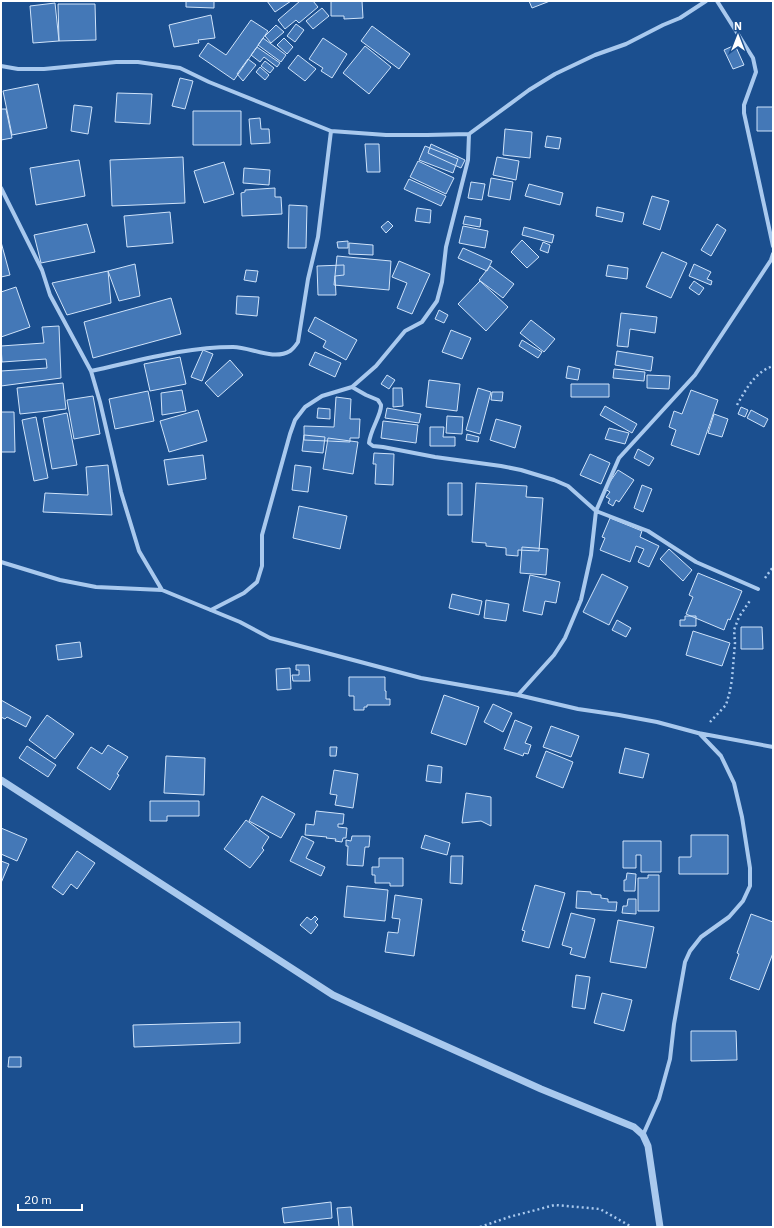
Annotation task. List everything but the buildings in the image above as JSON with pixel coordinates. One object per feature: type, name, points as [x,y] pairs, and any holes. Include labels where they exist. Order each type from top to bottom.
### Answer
[{"type":"street","points":[[1,66],[18,69],[44,69],[102,63],[138,62],[180,68],[209,82],[331,131],[400,135],[469,134],[529,90],[555,74],[595,55],[626,44],[680,18],[706,1]]},
{"type":"street","points":[[717,1],[756,64],[756,72],[744,105],[744,114],[773,246]]},
{"type":"street","points":[[91,371],[187,350],[236,347],[258,352],[280,354],[290,351],[293,348],[298,342],[308,279],[318,237],[331,131]]},
{"type":"street","points":[[211,610],[244,593],[258,582],[262,566],[262,535],[295,420],[305,407],[322,396],[352,386],[376,366],[405,330],[422,322],[437,301],[442,282],[446,247],[468,160],[469,134]]},
{"type":"street","points":[[1,188],[42,270],[50,295],[91,371],[100,402],[120,492],[139,551],[162,590]]},
{"type":"street","points":[[518,695],[554,655],[565,638],[581,600],[591,555],[596,510],[619,458],[695,375],[771,260],[773,254]]},
{"type":"street","points":[[352,386],[366,395],[378,400],[381,406],[370,436],[370,442],[373,446],[435,457],[486,463],[528,472],[554,480],[568,486],[596,510],[648,531],[696,562],[758,589]]},
{"type":"street","points":[[1,562],[60,580],[96,587],[162,590],[240,622],[270,638],[420,678],[518,695],[578,709],[619,714],[773,747]]},
{"type":"street","points":[[643,1135],[659,1099],[670,1059],[674,1024],[685,962],[690,951],[702,937],[729,918],[743,901],[750,886],[750,868],[742,817],[734,783],[721,756],[698,732]]},
{"type":"street","points":[[1,780],[333,995],[541,1089],[634,1127],[643,1135],[649,1152],[660,1227]]},
{"type":"path","points":[[737,405],[749,384],[758,374],[773,366]]},
{"type":"path","points":[[698,732],[726,705],[732,679],[735,643],[734,630],[739,617],[773,567]]},
{"type":"path","points":[[480,1227],[509,1217],[555,1205],[600,1209],[632,1227]]}]
